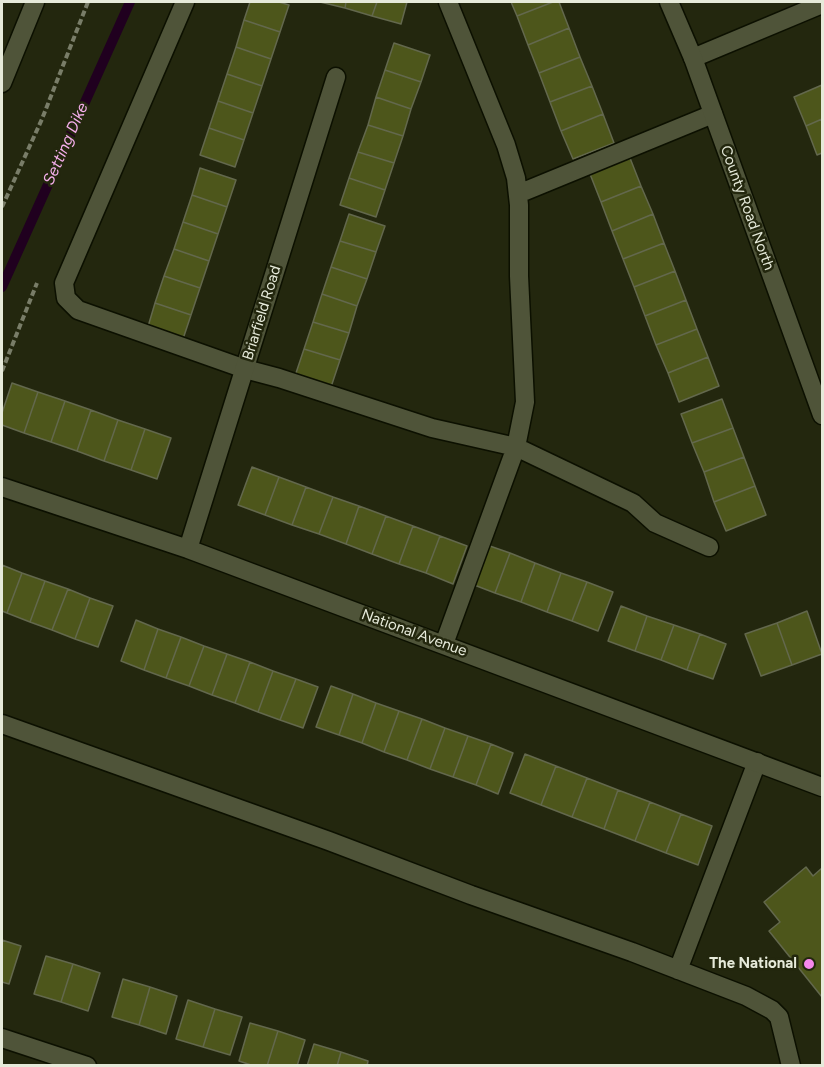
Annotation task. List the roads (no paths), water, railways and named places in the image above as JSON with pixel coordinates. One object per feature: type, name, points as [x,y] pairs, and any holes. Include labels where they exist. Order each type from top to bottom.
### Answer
[{"type":"street","points":[[2,83],[35,2]]},
{"type":"street","points":[[185,2],[64,283],[66,298],[78,310],[244,369],[279,378],[432,429],[516,447],[633,503],[655,523],[710,547]]},
{"type":"street","points":[[444,644],[516,447],[525,402],[516,178],[506,144],[448,2]]},
{"type":"street","name":"County Road North","points":[[669,2],[693,58],[822,415]]},
{"type":"street","points":[[693,58],[822,4]]},
{"type":"street","name":"Briarfield Road","points":[[188,549],[336,77]]},
{"type":"street","points":[[518,194],[713,114]]},
{"type":"street","name":"National Avenue","points":[[2,487],[188,549],[822,787]]},
{"type":"street","points":[[2,724],[329,841],[746,996],[772,1010],[779,1017],[791,1065]]},
{"type":"street","points":[[678,970],[758,762]]},
{"type":"street","points":[[2,1038],[87,1065]]},
{"type":"waterway","name":"Setting Dike","points":[[2,287],[130,2]]},
{"type":"place","name":"The National","points":[[809,964]]}]
